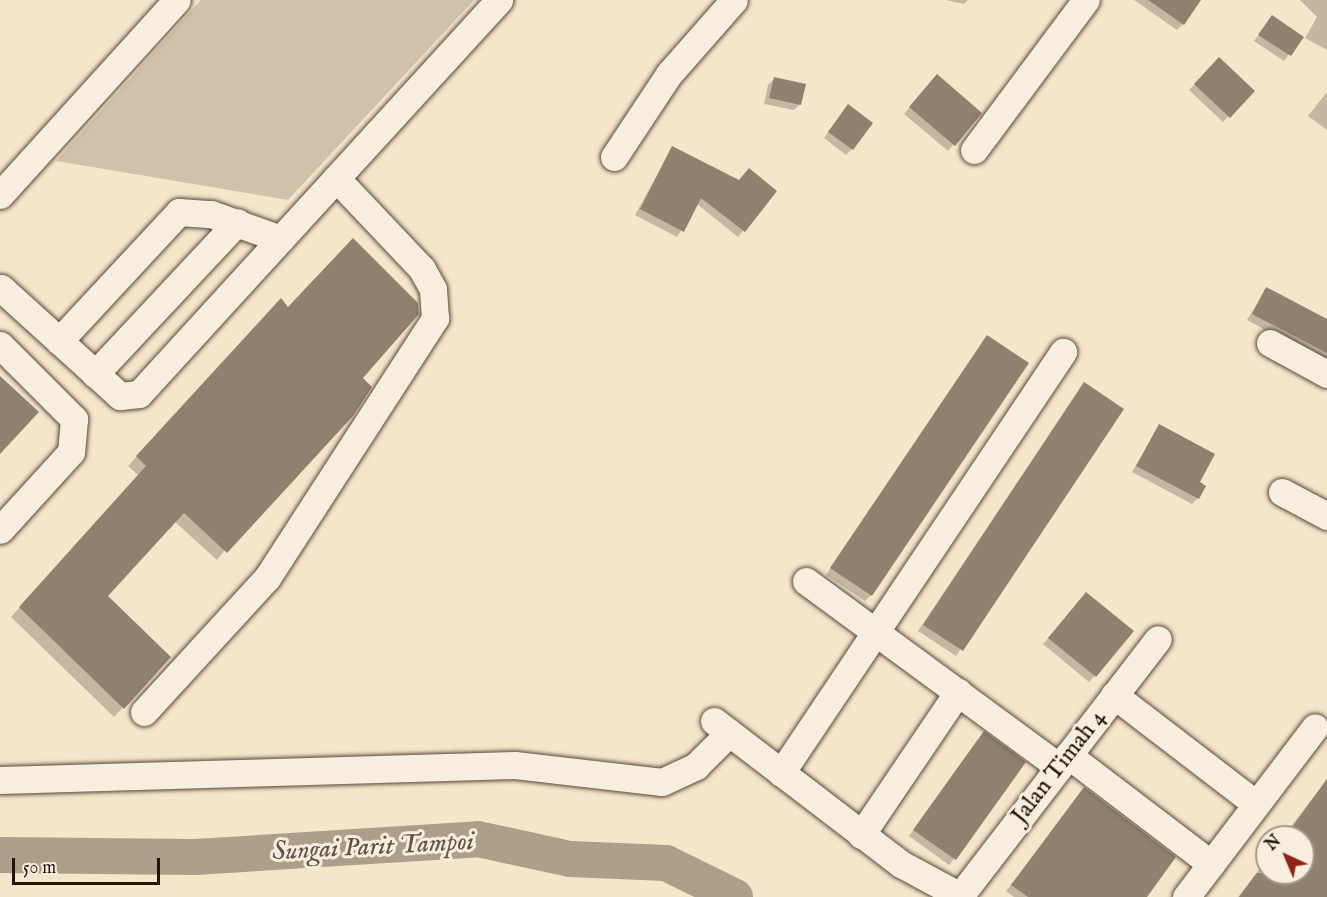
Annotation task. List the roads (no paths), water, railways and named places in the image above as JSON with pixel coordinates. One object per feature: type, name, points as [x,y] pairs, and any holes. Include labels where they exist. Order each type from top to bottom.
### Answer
[{"type":"street","points":[[0,195],[177,0]]},
{"type":"street","points":[[1,288],[120,396],[139,394],[499,0]]},
{"type":"street","points":[[614,156],[669,74],[734,0]]},
{"type":"street","points":[[974,150],[1086,0]]},
{"type":"street","points":[[144,712],[267,578],[435,318],[433,289],[422,269],[336,178]]},
{"type":"street","points":[[59,341],[178,212],[201,212],[237,222],[281,239]]},
{"type":"street","points":[[94,374],[237,222]]},
{"type":"street","points":[[1270,343],[1327,374]]},
{"type":"street","points":[[0,345],[74,418],[71,452],[0,530]]},
{"type":"street","points":[[781,773],[1063,352]]},
{"type":"street","points":[[1282,492],[1327,516]]},
{"type":"street","points":[[806,581],[957,692],[1063,761],[1211,864]]},
{"type":"street","name":"Jalan Timah 4","points":[[961,897],[1158,639]]},
{"type":"street","points":[[861,834],[957,692]]},
{"type":"street","points":[[1114,695],[1256,804]]},
{"type":"street","points":[[0,780],[515,765],[662,782],[696,766],[721,727],[901,864],[961,897]]},
{"type":"street","points":[[1186,897],[1315,727]]},
{"type":"waterway","name":"Sungai Parit Tampoi","points":[[0,855],[195,857],[478,839],[570,859],[666,863],[735,897]]}]
